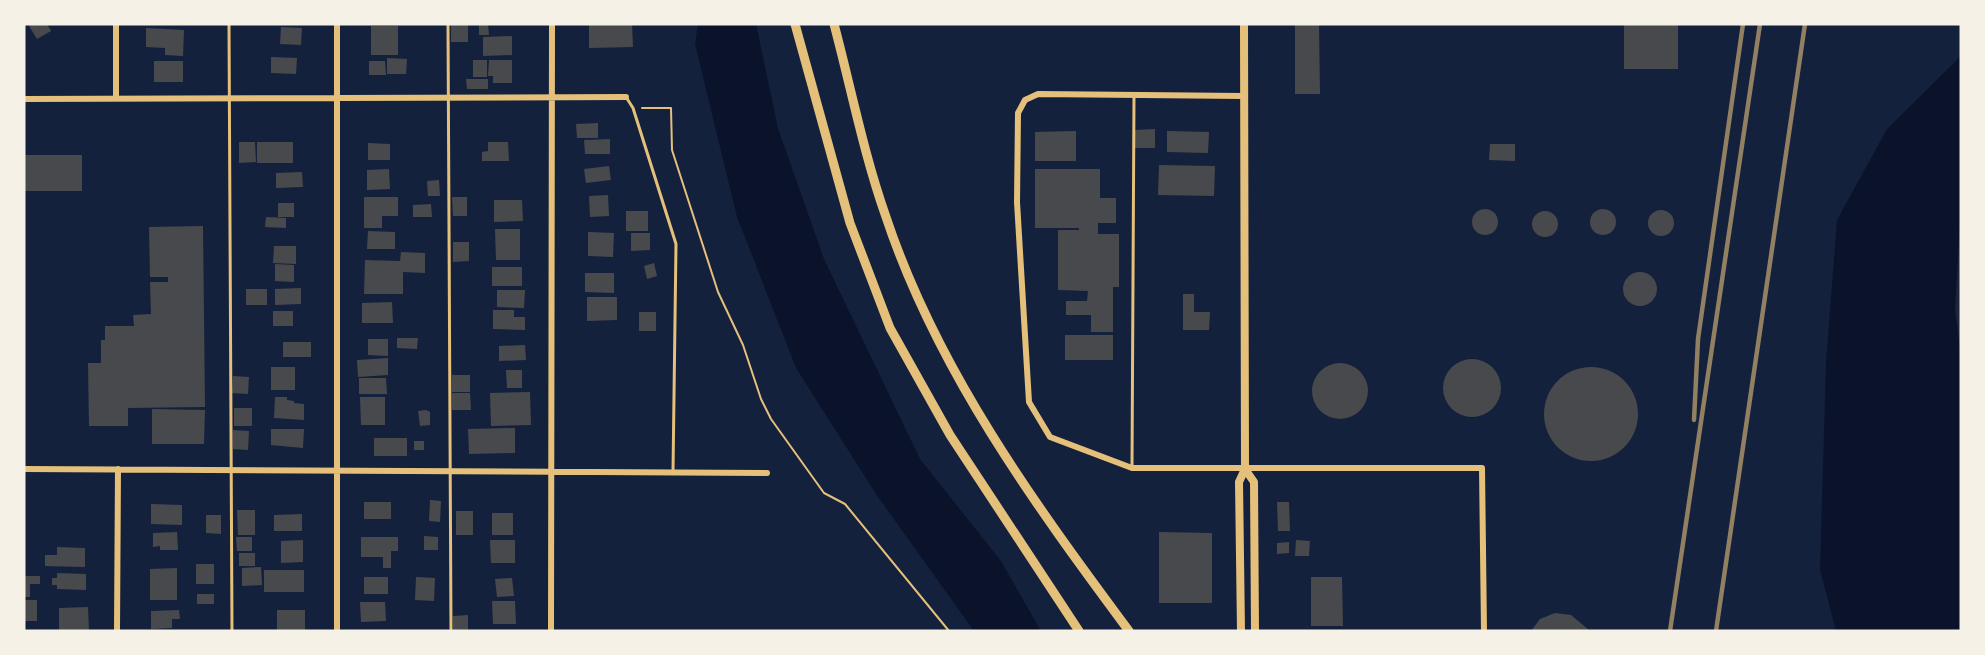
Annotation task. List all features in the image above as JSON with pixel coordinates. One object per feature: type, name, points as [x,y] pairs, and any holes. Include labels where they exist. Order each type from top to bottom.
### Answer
[{"type":"main road","points":[[795,24],[850,223],[890,328],[950,435],[1079,631]]},
{"type":"main road","points":[[834,24],[885,217],[925,314],[971,403],[1071,553],[1129,631]]},
{"type":"street","points":[[116,24],[116,98]]},
{"type":"street","points":[[337,24],[338,631]]},
{"type":"street","points":[[551,631],[552,24]]},
{"type":"street","points":[[1244,24],[1243,96],[1250,469],[1254,482],[1255,631]]},
{"type":"street","points":[[1243,96],[1038,94],[1024,100],[1018,113],[1017,202],[1029,402],[1050,437],[1132,468],[1482,468],[1484,631]]},
{"type":"street","points":[[24,99],[626,97]]},
{"type":"street","points":[[24,469],[450,469],[673,474],[767,473]]},
{"type":"street","points":[[117,631],[118,469]]},
{"type":"street","points":[[1241,631],[1239,482],[1250,469]]},
{"type":"lane","points":[[229,24],[232,631]]},
{"type":"lane","points":[[448,24],[451,631]]},
{"type":"lane","points":[[1132,468],[1134,96]]},
{"type":"lane","points":[[626,97],[633,108],[676,244],[673,474]]},
{"type":"path","points":[[633,108],[671,108],[672,150],[718,292],[743,345],[761,399],[771,419],[824,493],[845,504],[949,631]]},
{"type":"shaded area","points":[[698,24],[756,24],[778,128],[824,259],[920,459],[1001,561],[1041,631],[974,631],[876,494],[796,368],[737,217],[695,44]]},
{"type":"shaded area","points":[[1961,56],[1961,205],[1955,309],[1961,356],[1961,631],[1836,631],[1820,570],[1826,362],[1837,220],[1887,129]]},
{"type":"shaded area","points":[[1961,205],[1961,356],[1955,309]]},
{"type":"building","points":[[47,24],[51,31],[37,39],[29,26]]},
{"type":"building","points":[[479,24],[488,24],[489,35],[479,35]]},
{"type":"building","points":[[589,24],[632,24],[633,47],[589,48]]},
{"type":"building","points":[[1295,24],[1319,24],[1320,94],[1295,94]]},
{"type":"building","points":[[1624,24],[1678,24],[1678,69],[1624,69]]},
{"type":"building","points":[[451,25],[468,25],[468,42],[451,42]]},
{"type":"building","points":[[371,26],[398,26],[398,55],[371,55]]},
{"type":"building","points":[[281,27],[302,28],[301,45],[280,44]]},
{"type":"building","points":[[146,28],[184,30],[183,56],[165,55],[165,48],[146,47]]},
{"type":"building","points":[[512,36],[512,55],[483,56],[483,37]]},
{"type":"building","points":[[271,57],[297,58],[296,74],[271,73]]},
{"type":"building","points":[[387,58],[407,59],[406,74],[387,74]]},
{"type":"building","points":[[473,60],[487,60],[487,77],[473,77]]},
{"type":"building","points":[[489,60],[512,60],[512,83],[493,83],[493,76],[488,76]]},
{"type":"building","points":[[154,61],[183,61],[183,82],[154,82]]},
{"type":"building","points":[[369,61],[385,61],[386,75],[369,75]]},
{"type":"building","points":[[466,79],[488,79],[488,89],[467,89]]},
{"type":"building","points":[[598,123],[598,138],[577,138],[576,124]]},
{"type":"building","points":[[1155,129],[1155,148],[1134,148],[1134,130]]},
{"type":"building","points":[[1076,131],[1076,161],[1035,161],[1035,132]]},
{"type":"building","points":[[1167,131],[1209,132],[1208,153],[1167,152]]},
{"type":"building","points":[[610,139],[610,154],[585,154],[584,140]]},
{"type":"building","points":[[239,142],[255,142],[256,162],[239,163]]},
{"type":"building","points":[[257,142],[293,142],[293,163],[257,163]]},
{"type":"building","points":[[488,142],[508,142],[509,161],[482,161],[482,152],[488,151]]},
{"type":"building","points":[[368,143],[390,144],[390,160],[368,160]]},
{"type":"building","points":[[1490,144],[1515,144],[1515,161],[1489,160]]},
{"type":"building","points":[[24,155],[82,155],[82,191],[24,191]]},
{"type":"building","points":[[1159,165],[1215,166],[1214,196],[1158,195]]},
{"type":"building","points":[[609,166],[611,180],[586,183],[584,169]]},
{"type":"building","points":[[389,169],[390,189],[367,190],[367,170]]},
{"type":"building","points":[[1035,169],[1100,169],[1100,198],[1116,198],[1116,223],[1098,223],[1098,234],[1119,234],[1119,287],[1113,287],[1113,332],[1091,332],[1091,315],[1066,315],[1066,301],[1087,301],[1088,291],[1058,290],[1058,230],[1079,230],[1079,228],[1035,228]]},
{"type":"building","points":[[302,172],[303,187],[276,188],[276,173]]},
{"type":"building","points":[[439,180],[440,196],[428,196],[427,181]]},
{"type":"building","points":[[608,195],[609,216],[590,217],[589,196]]},
{"type":"building","points":[[364,197],[398,197],[398,216],[382,216],[382,228],[364,228]]},
{"type":"building","points":[[452,197],[467,197],[467,216],[453,216]]},
{"type":"building","points":[[494,200],[522,200],[523,221],[494,222]]},
{"type":"building","points":[[278,203],[294,203],[294,217],[278,217]]},
{"type":"building","points":[[431,204],[432,217],[413,217],[413,205]]},
{"type":"building","points":[[1485,209],[1494,213],[1498,222],[1494,231],[1485,235],[1476,231],[1472,222],[1476,213]]},
{"type":"building","points":[[1603,209],[1612,213],[1616,222],[1612,231],[1603,235],[1594,231],[1590,222],[1594,213]]},
{"type":"building","points":[[1661,210],[1670,214],[1674,223],[1670,232],[1661,236],[1652,232],[1648,223],[1652,214]]},
{"type":"building","points":[[626,211],[648,211],[648,231],[626,231]]},
{"type":"building","points":[[1545,211],[1554,215],[1558,224],[1554,233],[1545,237],[1536,233],[1532,224],[1536,215]]},
{"type":"building","points":[[266,217],[286,218],[286,228],[265,227]]},
{"type":"building","points":[[203,226],[205,407],[128,408],[128,426],[89,426],[88,363],[101,363],[101,340],[105,340],[105,326],[134,326],[133,315],[151,314],[150,282],[168,282],[168,277],[150,277],[149,227]]},
{"type":"building","points":[[495,229],[520,229],[520,260],[496,260]]},
{"type":"building","points":[[368,231],[395,232],[395,249],[367,249]]},
{"type":"building","points":[[588,232],[614,233],[613,257],[588,256]]},
{"type":"building","points":[[631,233],[650,233],[650,250],[631,251]]},
{"type":"building","points":[[453,242],[469,242],[469,261],[453,262]]},
{"type":"building","points":[[274,246],[296,246],[296,264],[273,263]]},
{"type":"building","points":[[401,252],[425,253],[425,273],[403,272],[403,294],[364,294],[365,260],[400,261]]},
{"type":"building","points":[[654,263],[657,276],[647,279],[644,266]]},
{"type":"building","points":[[275,264],[294,265],[294,282],[275,281]]},
{"type":"building","points":[[492,267],[522,267],[522,286],[492,286]]},
{"type":"building","points":[[1640,272],[1652,277],[1657,289],[1652,301],[1640,306],[1628,301],[1623,289],[1628,277]]},
{"type":"building","points":[[585,273],[614,273],[614,293],[585,292]]},
{"type":"building","points":[[301,288],[301,304],[275,305],[275,289]]},
{"type":"building","points":[[246,289],[267,289],[267,305],[246,305]]},
{"type":"building","points":[[497,290],[525,290],[524,308],[497,307]]},
{"type":"building","points":[[1183,294],[1194,294],[1194,312],[1210,312],[1209,330],[1183,330]]},
{"type":"building","points":[[587,297],[617,297],[617,320],[587,321]]},
{"type":"building","points":[[392,302],[393,323],[362,323],[362,303]]},
{"type":"building","points":[[493,310],[514,310],[514,317],[525,317],[525,330],[493,329]]},
{"type":"building","points":[[273,311],[293,311],[293,326],[273,326]]},
{"type":"building","points":[[639,312],[656,312],[656,331],[639,331]]},
{"type":"building","points":[[1065,335],[1113,335],[1113,360],[1065,360]]},
{"type":"building","points":[[397,338],[418,338],[417,349],[397,348]]},
{"type":"building","points":[[368,339],[388,339],[388,356],[368,355]]},
{"type":"building","points":[[283,342],[311,342],[311,357],[283,357]]},
{"type":"building","points":[[525,345],[526,360],[499,361],[499,346]]},
{"type":"building","points":[[388,358],[388,375],[358,377],[357,360]]},
{"type":"building","points":[[1466,359],[1478,359],[1493,367],[1501,382],[1501,394],[1493,409],[1478,417],[1466,417],[1451,409],[1443,394],[1443,382],[1451,367]]},
{"type":"building","points":[[1340,363],[1355,368],[1363,376],[1368,391],[1363,406],[1355,414],[1340,419],[1325,414],[1317,406],[1312,391],[1317,376],[1325,368]]},
{"type":"building","points":[[271,367],[295,367],[295,390],[271,390]]},
{"type":"building","points":[[1591,367],[1609,370],[1624,381],[1635,396],[1638,414],[1635,432],[1624,447],[1609,458],[1591,461],[1573,458],[1558,447],[1547,432],[1544,414],[1547,396],[1558,381],[1573,370]]},
{"type":"building","points":[[506,370],[522,370],[522,388],[507,388]]},
{"type":"building","points":[[452,375],[470,375],[470,392],[452,392]]},
{"type":"building","points":[[233,376],[249,377],[248,394],[232,393]]},
{"type":"building","points":[[359,378],[386,378],[387,394],[359,394]]},
{"type":"building","points":[[530,392],[531,425],[491,426],[490,393]]},
{"type":"building","points":[[452,393],[470,393],[471,410],[452,410]]},
{"type":"building","points":[[275,397],[287,397],[287,400],[294,401],[294,403],[304,404],[304,420],[274,418]]},
{"type":"building","points":[[360,397],[385,397],[385,425],[361,425]]},
{"type":"building","points":[[234,408],[252,408],[252,426],[234,426]]},
{"type":"building","points":[[152,409],[205,410],[204,444],[152,444]]},
{"type":"building","points":[[418,411],[430,412],[430,425],[420,426]]},
{"type":"building","points":[[515,428],[515,453],[469,454],[468,429]]},
{"type":"building","points":[[271,429],[304,429],[303,448],[271,445]]},
{"type":"building","points":[[233,430],[249,431],[248,450],[233,449]]},
{"type":"building","points":[[374,438],[407,438],[407,456],[374,456]]},
{"type":"building","points":[[414,441],[424,441],[424,450],[414,450]]},
{"type":"building","points":[[430,500],[441,501],[440,522],[429,521]]},
{"type":"building","points":[[364,502],[391,502],[391,519],[364,519]]},
{"type":"building","points":[[1277,502],[1289,502],[1290,531],[1278,531]]},
{"type":"building","points":[[151,504],[182,505],[182,525],[151,524]]},
{"type":"building","points":[[237,510],[255,510],[255,535],[238,535]]},
{"type":"building","points":[[456,511],[473,511],[473,535],[456,535]]},
{"type":"building","points":[[492,513],[513,513],[513,535],[492,535]]},
{"type":"building","points":[[302,514],[302,531],[274,531],[274,515]]},
{"type":"building","points":[[206,515],[221,515],[221,534],[206,533]]},
{"type":"building","points":[[177,532],[178,550],[160,550],[160,546],[153,547],[153,533]]},
{"type":"building","points":[[1159,532],[1212,533],[1212,603],[1159,603]]},
{"type":"building","points":[[424,536],[438,537],[438,550],[424,550]]},
{"type":"building","points":[[236,537],[252,537],[252,551],[237,551]]},
{"type":"building","points":[[361,537],[398,537],[398,551],[391,551],[391,568],[383,568],[383,557],[361,557]]},
{"type":"building","points":[[303,540],[303,562],[281,563],[281,541]]},
{"type":"building","points":[[490,540],[515,540],[515,563],[491,563]]},
{"type":"building","points":[[1296,540],[1310,541],[1309,556],[1295,556]]},
{"type":"building","points":[[1289,542],[1289,553],[1277,554],[1277,543]]},
{"type":"building","points":[[57,547],[85,548],[85,567],[45,566],[45,555],[57,555]]},
{"type":"building","points":[[239,553],[255,553],[255,566],[239,566]]},
{"type":"building","points":[[196,564],[214,564],[214,584],[196,584]]},
{"type":"building","points":[[261,567],[262,585],[242,586],[242,568]]},
{"type":"building","points":[[177,568],[177,600],[150,600],[150,569]]},
{"type":"building","points":[[264,570],[304,570],[304,592],[264,592]]},
{"type":"building","points":[[57,573],[86,574],[86,590],[57,589],[57,585],[52,585],[52,578],[57,578]]},
{"type":"building","points":[[24,576],[40,576],[40,584],[30,584],[30,597],[24,597]]},
{"type":"building","points":[[364,577],[388,577],[388,594],[364,594]]},
{"type":"building","points":[[416,577],[435,578],[434,601],[415,600]]},
{"type":"building","points":[[1311,577],[1342,577],[1343,626],[1311,626]]},
{"type":"building","points":[[512,578],[514,596],[497,597],[495,579]]},
{"type":"building","points":[[197,594],[214,594],[214,604],[197,604]]},
{"type":"building","points":[[24,600],[37,600],[37,621],[24,621]]},
{"type":"building","points":[[492,601],[515,601],[516,624],[493,624]]},
{"type":"building","points":[[360,602],[385,602],[386,621],[361,622]]},
{"type":"building","points":[[88,607],[89,631],[59,631],[59,608]]},
{"type":"building","points":[[179,610],[180,619],[172,619],[172,628],[151,629],[151,611]]},
{"type":"building","points":[[277,610],[305,610],[305,631],[277,631]]},
{"type":"building","points":[[1555,613],[1571,615],[1590,631],[1531,631],[1540,619]]},
{"type":"building","points":[[468,615],[468,631],[453,631],[453,616]]},
{"type":"railway","points":[[1694,420],[1698,339],[1743,24]]},
{"type":"railway","points":[[1670,631],[1760,24]]},
{"type":"railway","points":[[1716,631],[1805,24]]}]
